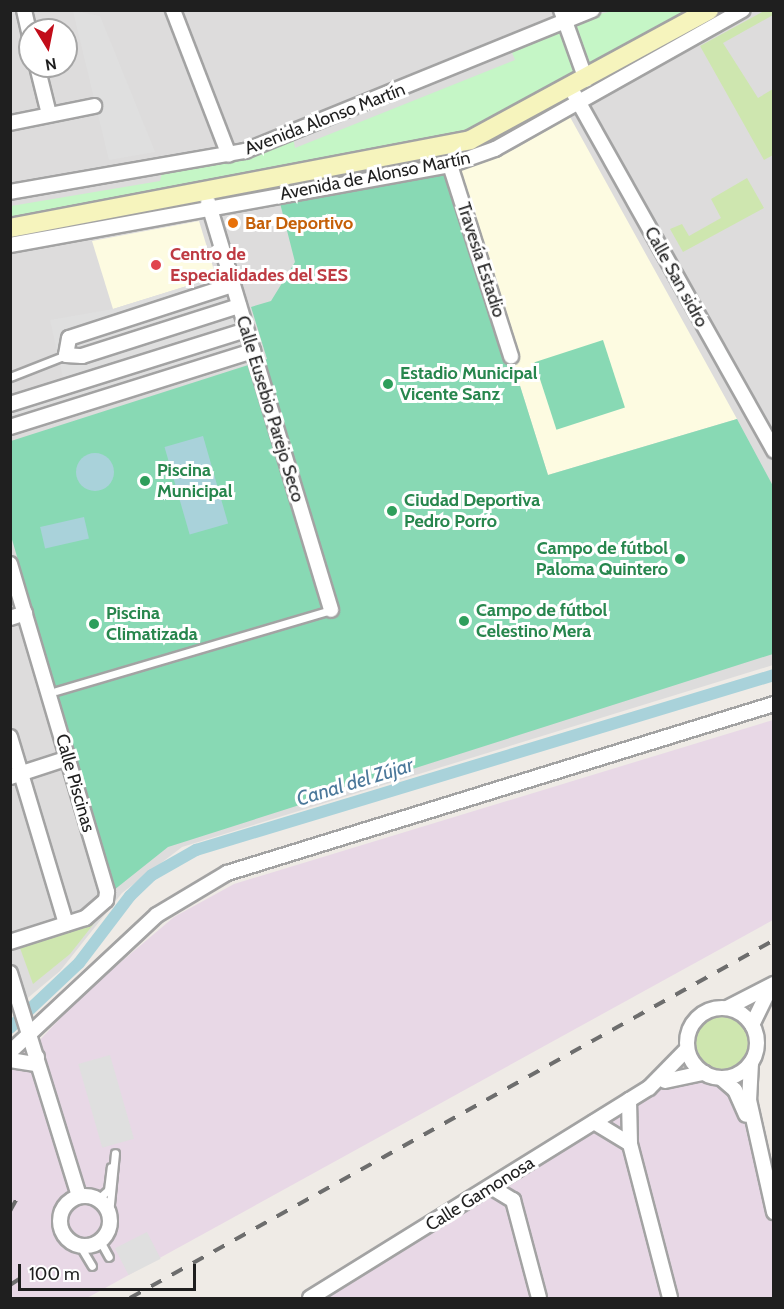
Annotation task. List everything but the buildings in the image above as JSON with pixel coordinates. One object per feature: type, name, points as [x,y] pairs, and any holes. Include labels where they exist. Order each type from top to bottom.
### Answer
[{"type":"main road","name":"Avenida de Alonso Martín","points":[[10,228],[207,201],[470,140],[579,90],[709,10]]},
{"type":"street","points":[[173,10],[229,155]]},
{"type":"street","name":"Avenida Alonso Martín","points":[[10,192],[229,155],[563,16],[592,10]]},
{"type":"street","name":"Avenida de Alonso Martín","points":[[10,245],[207,201],[450,165],[495,149],[579,90],[743,10]]},
{"type":"street","name":"Calle San sidro","points":[[563,16],[579,90],[774,452]]},
{"type":"street","points":[[40,78],[49,114]]},
{"type":"street","points":[[10,123],[94,106]]},
{"type":"street","name":"Travesía Estadio","points":[[450,165],[511,356]]},
{"type":"street","name":"Calle Eusebio Parejo Seco","points":[[207,201],[331,610]]},
{"type":"street","points":[[232,285],[69,338],[66,356],[82,356],[239,306]]},
{"type":"street","points":[[10,404],[246,330]]},
{"type":"street","points":[[10,428],[253,351]]},
{"type":"street","name":"Calle Piscinas","points":[[10,564],[107,892],[98,910],[66,924],[10,942]]},
{"type":"street","points":[[10,618],[25,614]]},
{"type":"street","points":[[10,1052],[157,915],[227,873],[774,704]]},
{"type":"street","points":[[10,737],[16,776],[66,924]]},
{"type":"street","points":[[16,776],[68,758]]},
{"type":"street","points":[[10,973],[20,1002],[35,1029],[36,1064],[79,1196]]},
{"type":"street","points":[[773,984],[727,1008],[697,1018],[687,1049],[704,1073],[722,1077],[735,1090],[754,1133],[774,1212]]},
{"type":"street","points":[[752,1025],[773,984]]},
{"type":"street","points":[[727,1008],[752,1025],[757,1044],[751,1063],[754,1133]]},
{"type":"street","name":"Calle Gamonosa","points":[[650,1088],[687,1049]]},
{"type":"street","points":[[10,1060],[36,1064]]},
{"type":"street","points":[[722,1077],[751,1063]]},
{"type":"street","name":"Calle Gamonosa","points":[[310,1299],[650,1088],[685,1073],[704,1073]]},
{"type":"street","points":[[629,1101],[630,1144],[670,1299]]},
{"type":"street","points":[[594,1122],[630,1144]]},
{"type":"street","points":[[513,1174],[513,1200],[539,1299]]},
{"type":"street","points":[[491,1188],[513,1200]]},
{"type":"street","points":[[79,1196],[98,1199],[109,1214],[108,1232],[100,1241],[80,1246],[68,1241],[60,1224],[64,1207],[79,1196]]},
{"type":"lane","points":[[10,377],[66,356]]},
{"type":"lane","points":[[56,691],[331,610]]},
{"type":"lane","points":[[98,1199],[108,1190],[114,1153],[109,1214]]},
{"type":"lane","points":[[100,1241],[109,1257]]},
{"type":"lane","points":[[80,1246],[92,1266]]},
{"type":"shaded area","points":[[11,11],[773,11],[773,665],[182,847],[122,893],[60,971],[11,1012]]},
{"type":"shaded area","points":[[73,11],[100,16],[155,152],[109,160],[78,32],[78,18],[75,18]]},
{"type":"shaded area","points":[[570,117],[737,419],[548,475],[453,172],[513,150]]},
{"type":"shaded area","name":"Centro de Especialidades del SES","points":[[199,221],[216,277],[113,309],[92,241]]},
{"type":"shaded area","points":[[238,270],[264,355],[11,433],[10,400],[64,382],[50,320],[113,309]]},
{"type":"shaded area","points":[[773,720],[773,920],[87,1298],[11,1298],[10,1058],[38,1042],[82,995],[174,917],[234,884]]},
{"type":"shaded area","points":[[110,1055],[134,1139],[102,1148],[78,1064]]},
{"type":"shaded area","points":[[704,1073],[721,1078],[742,1105],[773,1212],[773,1298],[311,1298],[649,1088]]},
{"type":"shaded area","points":[[147,1232],[161,1259],[129,1275],[115,1248]]},
{"type":"green space","points":[[613,11],[709,11],[491,132],[11,228],[11,206],[160,181],[162,172],[293,137],[295,148],[515,60],[509,45],[565,22]]},
{"type":"green space","points":[[764,11],[773,11],[773,15],[723,43],[758,98],[773,89],[773,155],[764,160],[700,46]]},
{"type":"green space","name":"Ciudad Deportiva Pedro Porro","points":[[453,172],[548,475],[737,419],[773,486],[773,654],[168,847],[114,890],[11,536],[11,441],[267,359],[251,307],[271,301],[295,262],[280,203]]},
{"type":"green space","points":[[747,178],[764,208],[683,252],[670,229],[682,224],[689,236],[721,218],[711,199]]},
{"type":"green space","points":[[603,340],[625,408],[556,430],[535,362]]},
{"type":"green space","points":[[96,921],[70,954],[33,984],[20,948]]},
{"type":"green space","points":[[717,1017],[727,1017],[741,1024],[748,1043],[741,1062],[727,1069],[717,1069],[707,1065],[700,1058],[696,1048],[696,1038],[700,1028],[707,1021]]},
{"type":"water","points":[[203,436],[228,523],[190,535],[165,447]]},
{"type":"water","points":[[95,453],[102,454],[108,459],[113,465],[113,479],[108,485],[102,490],[95,491],[88,490],[82,485],[77,479],[76,472],[77,465],[82,459],[88,454]]},
{"type":"water","points":[[84,517],[89,538],[45,549],[40,527]]},
{"type":"waterway","name":"Canal del Zújar","points":[[10,1028],[79,963],[130,896],[152,875],[196,850],[774,675]]},
{"type":"railway","points":[[130,1298],[774,940]]},
{"type":"railway","points":[[10,1211],[21,1191]]},
{"type":"railway","points":[[10,1285],[36,1268]]},
{"type":"place","name":"Bar Deportivo","points":[[233,223]]},
{"type":"place","name":"Centro de Especialidades del SES","points":[[156,265]]},
{"type":"place","name":"Estadio Municipal Vicente Sanz","points":[[388,384]]},
{"type":"place","name":"Piscina Municipal","points":[[145,481]]},
{"type":"place","name":"Ciudad Deportiva Pedro Porro","points":[[392,511]]},
{"type":"place","name":"Campo de fútbol Paloma Quintero","points":[[680,559]]},
{"type":"place","name":"Campo de fútbol Celestino Mera","points":[[464,621]]},
{"type":"place","name":"Piscina Climatizada","points":[[94,624]]}]
